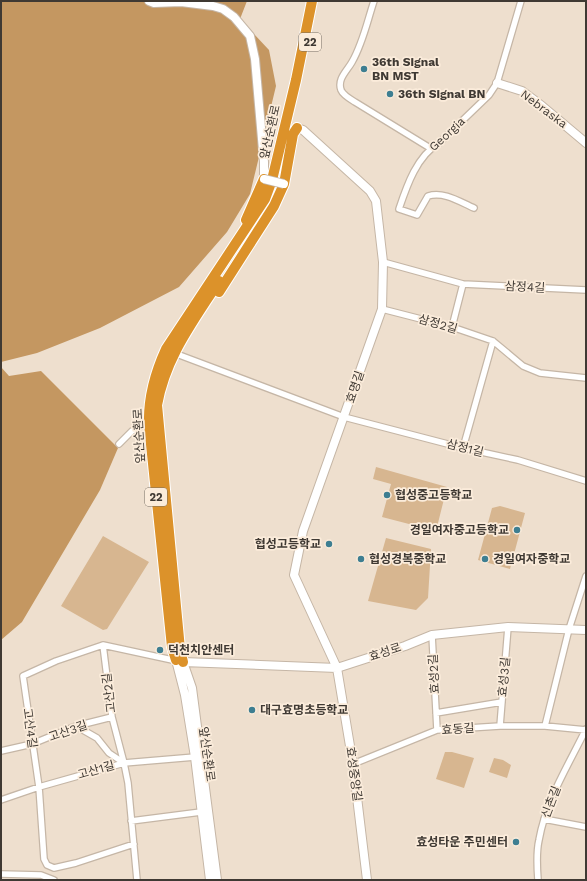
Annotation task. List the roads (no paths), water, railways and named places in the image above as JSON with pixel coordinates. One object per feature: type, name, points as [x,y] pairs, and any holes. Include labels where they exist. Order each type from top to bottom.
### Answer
[{"type":"highway","name":"앞산순환로","points":[[298,81],[312,1]]},
{"type":"highway","name":"앞산순환로","points":[[179,661],[172,647],[149,422],[151,394],[159,365],[166,349],[177,340],[264,210],[268,201],[319,1]]},
{"type":"highway","points":[[177,340],[205,313],[252,243],[274,206],[284,184],[293,134],[297,128]]},
{"type":"highway","points":[[177,340],[179,324],[246,220],[264,179]]},
{"type":"highway","name":"앞산순환로","points":[[177,340],[174,353],[164,375],[157,406],[179,641],[179,661]]},
{"type":"street","name":"앞산순환로","points":[[149,1],[154,3],[195,3],[223,9],[234,17],[250,36],[256,66],[264,179]]},
{"type":"street","points":[[374,1],[366,31],[352,63],[343,74],[340,82],[341,89],[346,96],[354,102],[430,148]]},
{"type":"street","name":"Georgia","points":[[474,208],[447,196],[434,194],[428,196],[417,215],[399,208],[416,168],[430,148],[439,143],[489,95],[497,83],[521,1]]},
{"type":"street","name":"Nebraska","points":[[497,83],[522,91],[586,142]]},
{"type":"street","name":"효명길","points":[[297,128],[303,130],[370,191],[376,200],[383,262],[382,309],[303,531],[294,575],[337,668]]},
{"type":"street","points":[[264,179],[284,184]]},
{"type":"street","name":"삼정4길","points":[[383,262],[463,284],[586,290]]},
{"type":"street","points":[[452,327],[463,284]]},
{"type":"street","name":"삼정2길","points":[[382,309],[452,327],[493,342],[500,346],[523,366],[540,373],[586,378]]},
{"type":"street","points":[[463,448],[493,342]]},
{"type":"street","name":"삼정1길","points":[[174,353],[344,417],[463,448],[518,460],[586,480]]},
{"type":"street","points":[[119,444],[132,431],[149,422]]},
{"type":"street","points":[[545,726],[569,629],[586,576]]},
{"type":"street","name":"효성로","points":[[179,661],[337,668],[405,646],[432,634],[508,627],[586,630]]},
{"type":"street","name":"효성3길","points":[[500,726],[508,627]]},
{"type":"street","name":"효성2길","points":[[432,634],[437,730]]},
{"type":"street","points":[[103,645],[179,661]]},
{"type":"street","name":"고산2길","points":[[103,645],[112,718],[124,762],[137,880]]},
{"type":"street","name":"고산4길","points":[[103,645],[56,661],[23,676],[39,786],[44,859],[47,865],[54,868],[76,863],[134,844]]},
{"type":"street","name":"앞산순환로","points":[[179,661],[195,757],[210,880]]},
{"type":"street","name":"앞산순환로","points":[[179,661],[192,688],[217,880]]},
{"type":"street","name":"효성중앙길","points":[[337,668],[353,764],[367,880]]},
{"type":"street","points":[[436,713],[502,702]]},
{"type":"street","name":"고산3길","points":[[1,751],[32,744],[76,726],[112,718]]},
{"type":"street","points":[[76,726],[97,738],[109,753],[124,762]]},
{"type":"street","name":"효동길","points":[[353,764],[437,730],[500,726],[545,726],[586,730]]},
{"type":"street","name":"신촌길","points":[[538,880],[537,858],[544,819],[554,792],[586,730]]},
{"type":"street","name":"고산1길","points":[[1,800],[39,786],[124,762],[195,757]]},
{"type":"street","points":[[131,821],[201,812]]},
{"type":"street","points":[[544,819],[586,827]]},
{"type":"street","points":[[1,874],[41,874],[54,880]]},
{"type":"place","name":"36th Signal BN MST","points":[[364,69]]},
{"type":"place","name":"36th Signal BN","points":[[390,94]]},
{"type":"place","name":"협성중고등학교","points":[[387,495]]},
{"type":"place","name":"경일여자중고등학교","points":[[517,530]]},
{"type":"place","name":"협성고등학교","points":[[329,544]]},
{"type":"place","name":"협성경복중학교","points":[[361,559]]},
{"type":"place","name":"경일여자중학교","points":[[485,559]]},
{"type":"place","name":"덕천치안센터","points":[[160,650]]},
{"type":"place","name":"대구효명초등학교","points":[[252,710]]},
{"type":"place","name":"효성타운 주민센터","points":[[516,842]]}]
